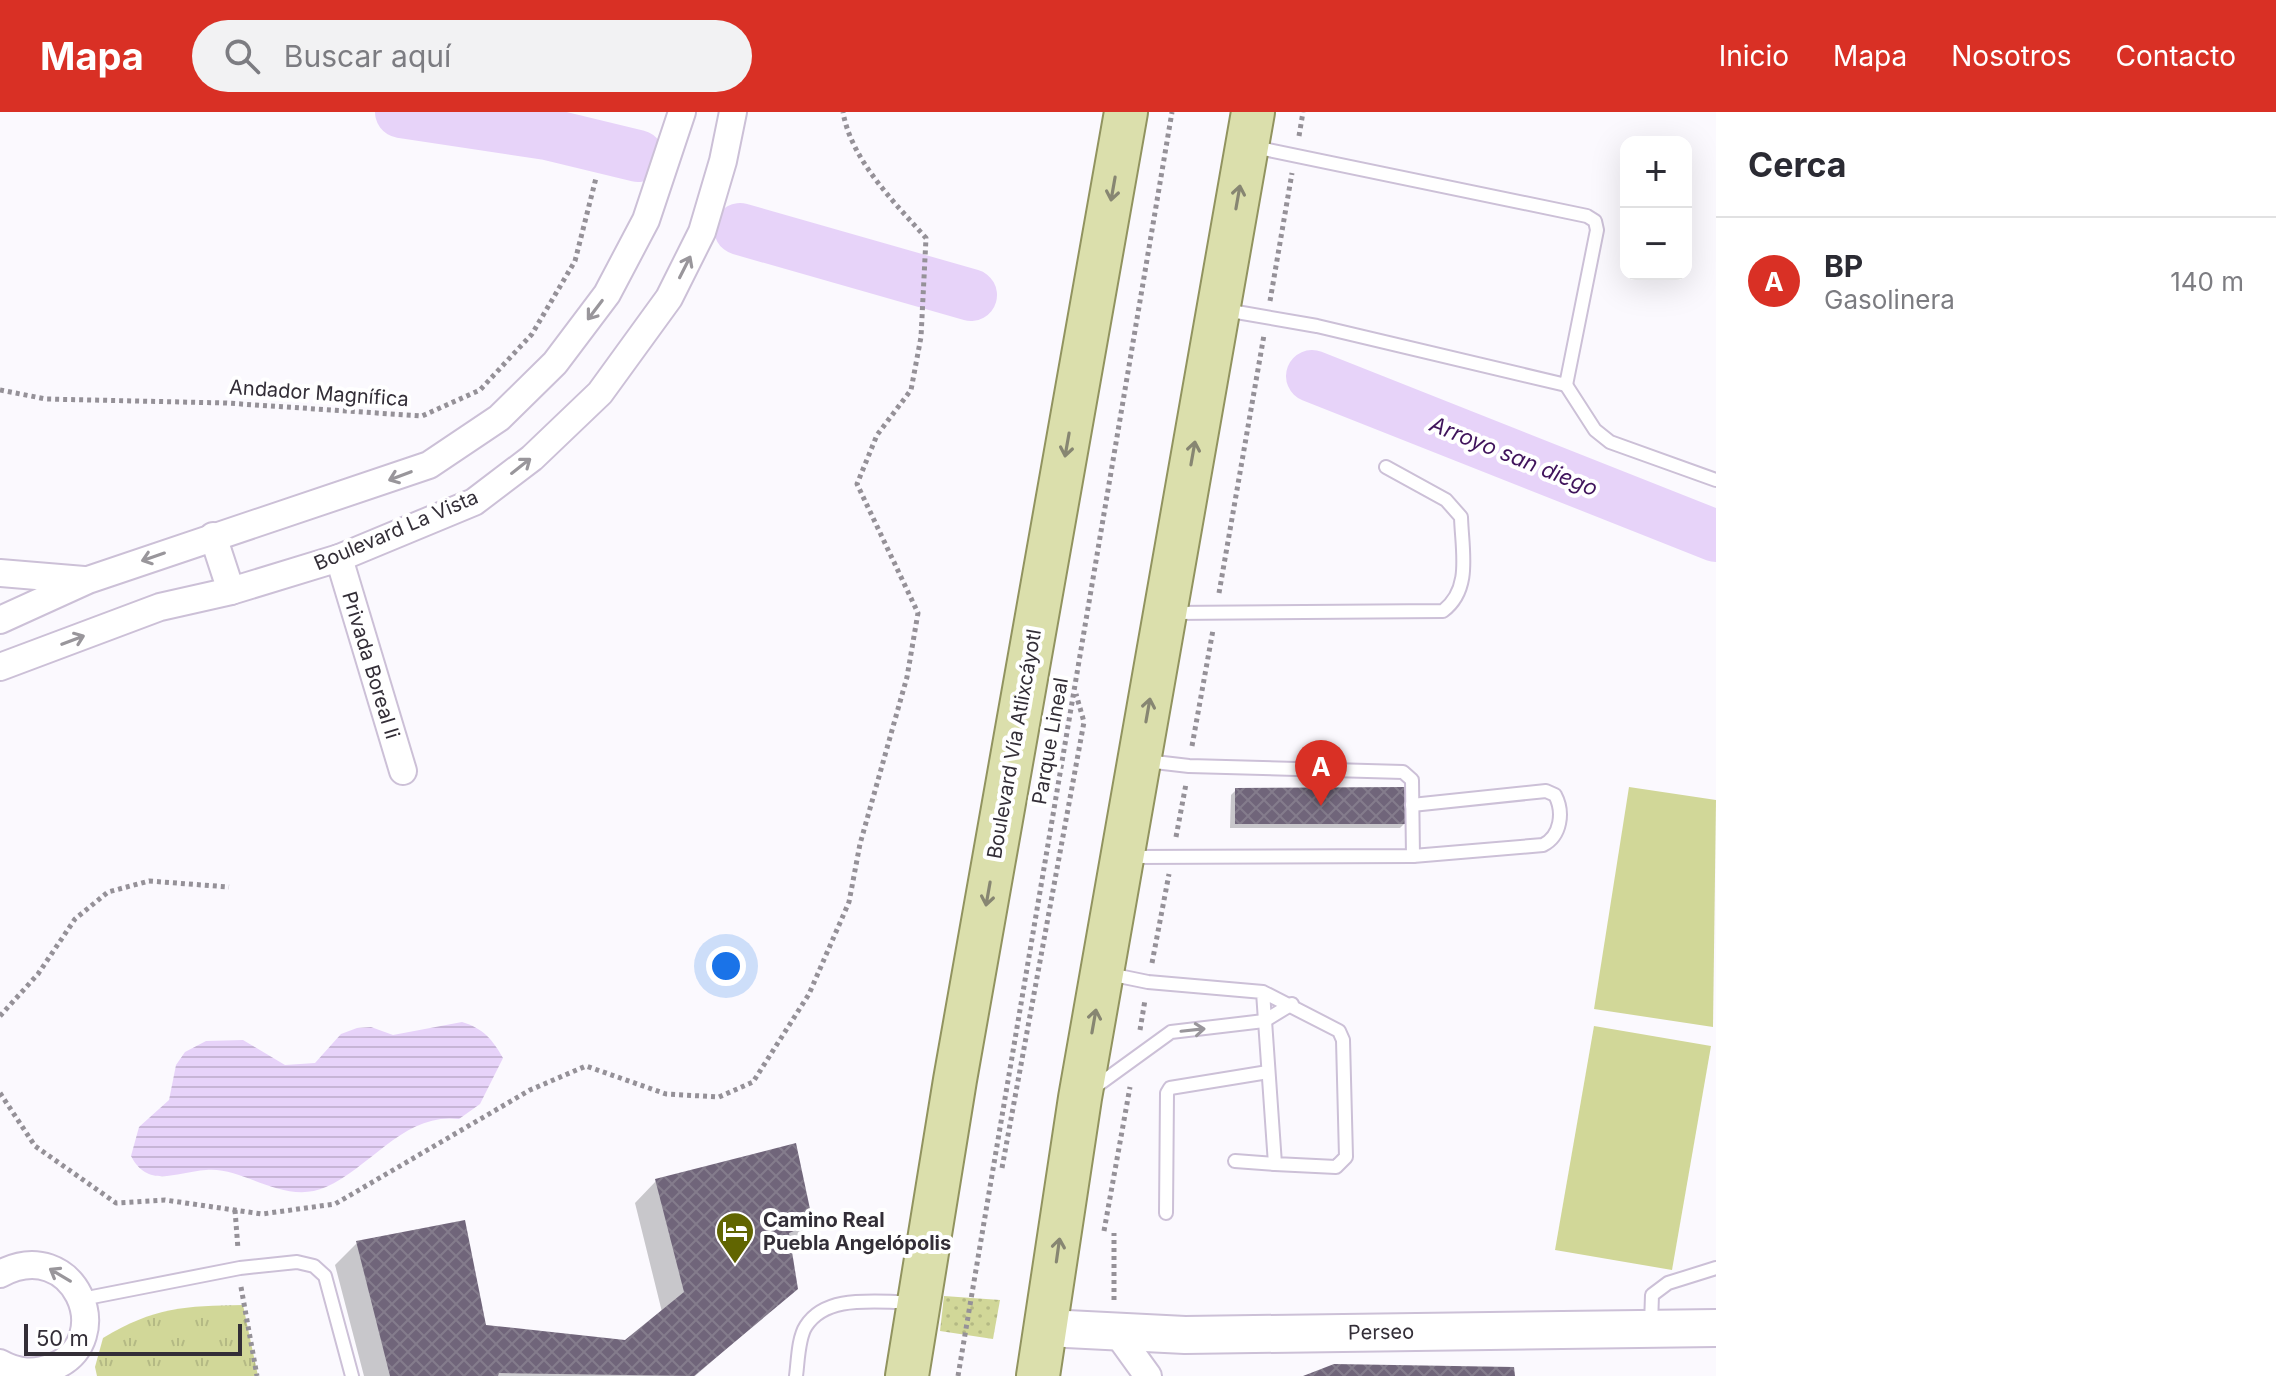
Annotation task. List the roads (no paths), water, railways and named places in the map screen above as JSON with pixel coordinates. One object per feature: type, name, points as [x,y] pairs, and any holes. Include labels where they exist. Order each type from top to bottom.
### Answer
[{"type":"main road","name":"Boulevard Vía Atlixcáyotl","points":[[907,1376],[957,1065],[1126,112]]},
{"type":"main road","points":[[1038,1376],[1080,1098],[1250,129]]},
{"type":"street","points":[[0,620],[88,580],[429,465],[499,418],[555,363],[607,294],[646,220],[682,112]]},
{"type":"street","name":"Boulevard La Vista","points":[[0,667],[160,607],[231,591],[339,558],[474,502],[532,458],[600,393],[669,298],[702,232],[723,161],[733,112]]},
{"type":"street","points":[[213,536],[231,591]]},
{"type":"street","name":"Privada Boreal Ii","points":[[339,558],[403,771]]},
{"type":"street","points":[[0,573],[88,580]]},
{"type":"street","points":[[6,1264],[38,1264],[57,1270],[72,1282],[82,1299],[85,1323],[78,1346],[65,1370],[11,1370]]},
{"type":"street","name":"Perseo","points":[[1047,1328],[1185,1335],[1716,1328]]},
{"type":"street","points":[[1114,1329],[1148,1376]]},
{"type":"lane","points":[[1250,129],[1295,157],[1587,216],[1595,221],[1597,230],[1566,385]]},
{"type":"lane","points":[[1219,309],[1317,326],[1566,385],[1595,430],[1610,442],[1716,480]]},
{"type":"lane","points":[[1165,613],[1443,611],[1455,602],[1463,586],[1461,517],[1446,500],[1386,467]]},
{"type":"lane","points":[[1140,760],[1189,766],[1403,772],[1412,780],[1413,856]]},
{"type":"lane","points":[[1123,856],[1413,856],[1543,845],[1553,840],[1558,830],[1559,803],[1555,795],[1546,791],[1412,805]]},
{"type":"lane","points":[[1102,972],[1148,982],[1263,992],[1292,1004],[1339,1031],[1343,1040],[1346,1157],[1336,1167],[1235,1161]]},
{"type":"lane","points":[[1263,992],[1275,1164]]},
{"type":"lane","points":[[1080,1098],[1171,1032],[1264,1021],[1292,1004]]},
{"type":"lane","points":[[1166,1213],[1167,1093],[1170,1088],[1268,1072]]},
{"type":"lane","points":[[82,1299],[240,1268],[297,1262],[314,1266],[325,1276],[352,1376]]},
{"type":"lane","points":[[1650,1329],[1652,1295],[1668,1283],[1716,1268]]},
{"type":"lane","points":[[796,1376],[804,1328],[818,1313],[838,1304],[920,1302]]},
{"type":"waterway","points":[[401,112],[547,134],[638,156]]},
{"type":"waterway","points":[[740,229],[971,295]]},
{"type":"waterway","name":"Arroyo san diego","points":[[1312,376],[1716,536]]},
{"type":"place","name":"BP","points":[[1321,806]]},
{"type":"place","name":"Camino Real Puebla Angelópolis","points":[[735,1265]]}]
